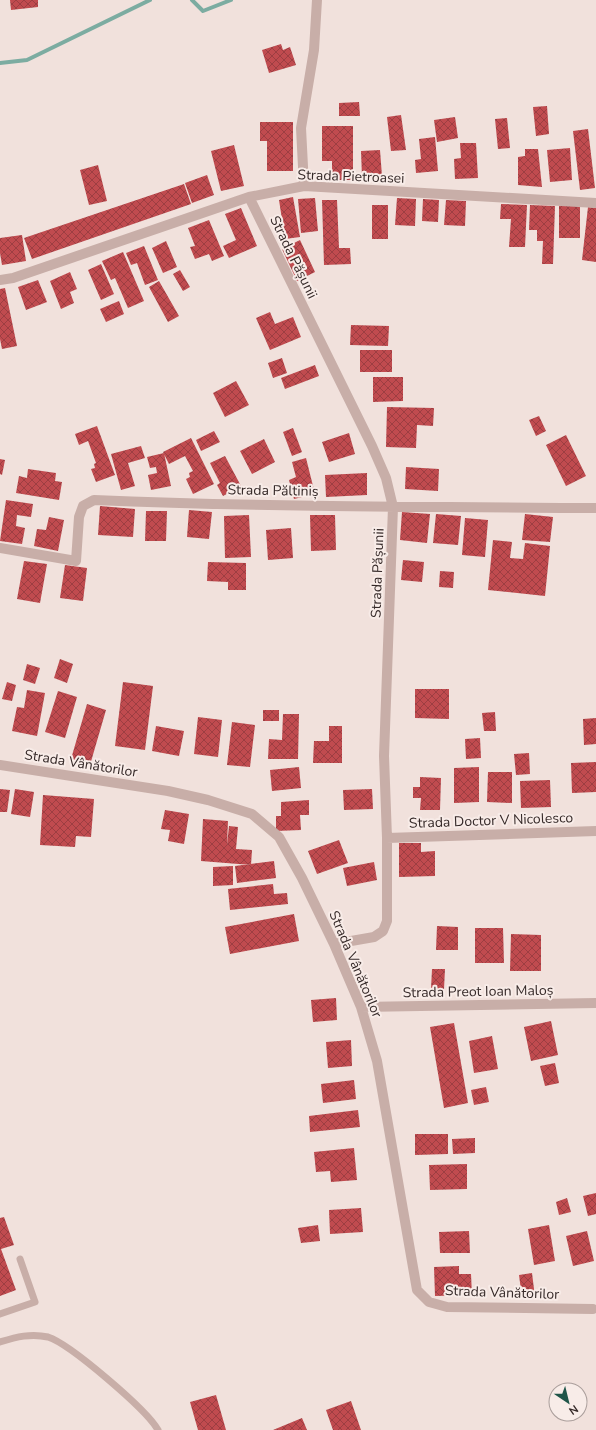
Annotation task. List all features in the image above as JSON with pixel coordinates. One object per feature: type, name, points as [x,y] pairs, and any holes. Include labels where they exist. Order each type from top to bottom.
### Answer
[{"type":"street","points":[[304,186],[301,128],[314,50],[317,0]]},
{"type":"street","name":"Strada Pietroasei","points":[[0,280],[13,278],[249,197],[304,186],[596,203]]},
{"type":"street","name":"Strada Pășunii","points":[[249,197],[372,446],[386,478],[393,507],[384,756],[387,838],[387,921],[383,931],[374,937],[334,944]]},
{"type":"street","name":"Strada Păltiniș","points":[[0,548],[76,561],[79,517],[83,506],[94,500],[393,507],[596,508]]},
{"type":"street","name":"Strada Vânătorilor","points":[[0,765],[168,791],[208,800],[252,814],[279,837],[302,878],[334,944],[361,1007],[377,1061],[417,1290],[429,1302],[447,1307],[593,1309]]},
{"type":"street","name":"Strada Doctor V Nicolesco","points":[[387,838],[596,831]]},
{"type":"street","name":"Strada Preot Ioan Maloș","points":[[361,1007],[596,1003]]},
{"type":"lane","points":[[0,1314],[35,1302],[20,1259]]},
{"type":"lane","points":[[0,1342],[32,1335],[49,1338],[58,1342],[77,1354],[130,1399],[146,1414],[158,1430]]},
{"type":"building","points":[[10,0],[38,0],[38,7],[11,10]]},
{"type":"building","points":[[281,44],[283,50],[290,47],[296,65],[269,73],[262,50]]},
{"type":"building","points":[[359,102],[360,116],[339,116],[339,103]]},
{"type":"building","points":[[547,106],[549,134],[536,136],[533,107]]},
{"type":"building","points":[[401,115],[406,150],[391,151],[387,117]]},
{"type":"building","points":[[455,117],[458,138],[437,142],[434,120]]},
{"type":"building","points":[[507,118],[510,148],[498,149],[495,119]]},
{"type":"building","points":[[260,122],[293,122],[293,171],[267,171],[267,141],[260,141]]},
{"type":"building","points":[[322,126],[353,126],[353,180],[332,180],[332,161],[322,161]]},
{"type":"building","points":[[588,129],[595,188],[580,190],[573,131]]},
{"type":"building","points":[[435,137],[438,171],[416,173],[415,160],[421,159],[419,139]]},
{"type":"building","points":[[460,143],[476,143],[478,178],[455,179],[454,159],[461,158]]},
{"type":"building","points":[[234,145],[244,186],[221,191],[211,151]]},
{"type":"building","points":[[570,148],[572,180],[550,182],[547,150]]},
{"type":"building","points":[[525,149],[538,149],[542,187],[518,185],[518,157],[525,156]]},
{"type":"building","points":[[380,150],[382,176],[362,177],[361,151]]},
{"type":"building","points":[[98,165],[107,201],[89,205],[80,170]]},
{"type":"building","points":[[207,175],[214,195],[192,203],[185,183]]},
{"type":"building","points":[[184,184],[191,204],[32,259],[24,238]]},
{"type":"building","points":[[293,197],[300,237],[285,239],[279,200]]},
{"type":"building","points":[[315,198],[318,231],[301,233],[298,199]]},
{"type":"building","points":[[397,198],[416,199],[415,226],[395,225]]},
{"type":"building","points":[[423,199],[439,200],[438,222],[422,221]]},
{"type":"building","points":[[322,200],[337,200],[339,248],[350,248],[351,264],[324,265]]},
{"type":"building","points":[[446,200],[466,201],[465,226],[444,225]]},
{"type":"building","points":[[501,204],[527,205],[525,247],[509,247],[511,219],[500,219]]},
{"type":"building","points":[[372,205],[388,205],[388,239],[372,239]]},
{"type":"building","points":[[530,205],[555,206],[553,264],[542,264],[543,241],[537,241],[537,230],[529,230]]},
{"type":"building","points":[[559,206],[580,206],[580,238],[559,238]]},
{"type":"building","points":[[588,207],[596,208],[596,262],[582,260]]},
{"type":"building","points":[[241,208],[257,246],[229,258],[223,246],[236,240],[225,214]]},
{"type":"building","points":[[209,220],[224,256],[212,261],[209,254],[195,259],[190,247],[195,246],[188,228]]},
{"type":"building","points":[[22,235],[26,261],[2,265],[0,238]]},
{"type":"building","points":[[300,240],[315,272],[297,281],[282,249]]},
{"type":"building","points":[[166,241],[177,267],[163,273],[152,248]]},
{"type":"building","points":[[144,246],[158,280],[145,285],[137,263],[131,265],[126,253]]},
{"type":"building","points":[[123,252],[144,301],[128,308],[115,278],[111,280],[102,261]]},
{"type":"building","points":[[101,264],[114,294],[101,300],[88,270]]},
{"type":"building","points":[[180,270],[190,287],[183,291],[173,274]]},
{"type":"building","points":[[70,272],[77,289],[70,292],[74,303],[61,309],[50,281]]},
{"type":"building","points":[[38,280],[47,302],[26,310],[18,287]]},
{"type":"building","points":[[159,281],[179,316],[168,322],[149,287]]},
{"type":"building","points":[[5,288],[17,346],[2,349],[0,339],[0,289]]},
{"type":"building","points":[[119,301],[124,314],[106,322],[100,309]]},
{"type":"building","points":[[270,312],[275,324],[293,317],[301,337],[270,350],[256,318]]},
{"type":"building","points":[[351,325],[389,326],[388,346],[350,345]]},
{"type":"building","points":[[360,350],[392,350],[392,372],[360,372]]},
{"type":"building","points":[[282,358],[287,373],[273,378],[268,363]]},
{"type":"building","points":[[315,365],[319,376],[285,389],[281,378]]},
{"type":"building","points":[[373,377],[403,377],[403,401],[373,402]]},
{"type":"building","points":[[236,381],[249,405],[225,417],[213,393]]},
{"type":"building","points":[[387,407],[434,408],[433,426],[417,425],[416,448],[386,447]]},
{"type":"building","points":[[539,416],[546,431],[536,436],[529,420]]},
{"type":"building","points":[[97,426],[115,475],[96,482],[91,469],[95,468],[94,464],[96,463],[88,441],[79,445],[75,434]]},
{"type":"building","points":[[293,428],[302,452],[292,456],[283,432]]},
{"type":"building","points":[[214,431],[220,442],[201,451],[196,440]]},
{"type":"building","points":[[349,433],[355,454],[329,462],[322,442]]},
{"type":"building","points":[[566,435],[586,476],[566,486],[546,445]]},
{"type":"building","points":[[191,438],[214,484],[193,494],[186,479],[190,477],[189,473],[193,471],[185,456],[169,464],[163,452]]},
{"type":"building","points":[[264,439],[275,462],[252,474],[240,451]]},
{"type":"building","points":[[141,446],[145,458],[128,463],[135,486],[121,490],[111,454]]},
{"type":"building","points":[[164,453],[171,486],[151,490],[148,475],[157,473],[156,467],[150,468],[147,457]]},
{"type":"building","points":[[225,456],[241,486],[223,496],[217,485],[220,483],[210,463]]},
{"type":"building","points":[[306,458],[315,494],[294,499],[289,480],[296,477],[292,462]]},
{"type":"building","points":[[0,459],[5,460],[2,475],[0,474]]},
{"type":"building","points":[[406,467],[439,469],[438,491],[405,489]]},
{"type":"building","points":[[28,469],[56,473],[55,481],[62,482],[59,500],[16,493],[19,476],[27,478]]},
{"type":"building","points":[[367,473],[367,495],[326,497],[325,475]]},
{"type":"building","points":[[6,500],[33,504],[31,517],[17,515],[16,526],[25,528],[22,544],[0,541]]},
{"type":"building","points":[[100,506],[135,509],[133,537],[98,535]]},
{"type":"building","points":[[189,510],[212,512],[209,539],[187,537]]},
{"type":"building","points":[[146,511],[167,511],[166,541],[145,541]]},
{"type":"building","points":[[402,512],[430,514],[427,543],[400,540]]},
{"type":"building","points":[[436,514],[461,516],[458,545],[433,543]]},
{"type":"building","points":[[525,514],[553,517],[550,542],[522,540]]},
{"type":"building","points":[[249,515],[251,557],[225,558],[224,516]]},
{"type":"building","points":[[310,515],[335,515],[336,550],[311,551]]},
{"type":"building","points":[[49,517],[64,520],[58,551],[34,546],[37,529],[46,530]]},
{"type":"building","points":[[465,518],[488,520],[485,557],[462,555]]},
{"type":"building","points":[[291,528],[293,558],[268,560],[266,530]]},
{"type":"building","points":[[493,540],[512,542],[510,558],[523,559],[525,543],[550,546],[545,596],[488,590]]},
{"type":"building","points":[[403,560],[424,562],[422,582],[401,580]]},
{"type":"building","points":[[24,561],[47,564],[40,603],[17,599]]},
{"type":"building","points":[[208,562],[246,563],[246,590],[228,590],[228,582],[207,581]]},
{"type":"building","points":[[65,565],[87,568],[83,601],[60,598]]},
{"type":"building","points":[[440,571],[454,572],[453,588],[439,587]]},
{"type":"building","points":[[60,659],[73,664],[67,683],[54,678]]},
{"type":"building","points":[[27,664],[40,668],[35,684],[23,680]]},
{"type":"building","points":[[7,682],[16,685],[12,701],[2,699]]},
{"type":"building","points":[[123,682],[153,686],[145,750],[115,746]]},
{"type":"building","points":[[415,689],[449,689],[449,719],[415,718]]},
{"type":"building","points":[[27,690],[45,693],[37,736],[12,731],[17,707],[24,708]]},
{"type":"building","points":[[58,691],[77,697],[65,738],[45,732]]},
{"type":"building","points":[[87,704],[106,710],[90,765],[71,759]]},
{"type":"building","points":[[263,710],[279,710],[279,721],[263,721]]},
{"type":"building","points":[[495,712],[496,731],[484,731],[482,713]]},
{"type":"building","points":[[283,714],[299,714],[298,759],[268,759],[269,739],[282,740]]},
{"type":"building","points":[[198,717],[222,720],[218,757],[194,754]]},
{"type":"building","points":[[596,718],[596,744],[584,745],[583,719]]},
{"type":"building","points":[[232,722],[255,725],[250,767],[227,765]]},
{"type":"building","points":[[156,726],[184,731],[179,756],[152,751]]},
{"type":"building","points":[[329,726],[342,726],[342,763],[313,763],[314,741],[329,741]]},
{"type":"building","points":[[480,738],[481,758],[466,759],[465,739]]},
{"type":"building","points":[[529,753],[530,774],[516,775],[514,754]]},
{"type":"building","points":[[596,762],[596,792],[572,793],[571,763]]},
{"type":"building","points":[[299,767],[301,788],[272,791],[270,770]]},
{"type":"building","points":[[479,767],[479,802],[454,803],[454,768]]},
{"type":"building","points":[[488,772],[512,772],[512,803],[487,802]]},
{"type":"building","points":[[420,777],[441,778],[440,810],[420,810],[421,798],[413,798],[413,787],[420,787]]},
{"type":"building","points":[[550,780],[551,807],[521,808],[520,781]]},
{"type":"building","points":[[0,789],[10,790],[7,812],[0,812]]},
{"type":"building","points":[[15,789],[34,792],[30,817],[11,814]]},
{"type":"building","points":[[372,789],[373,809],[344,810],[343,790]]},
{"type":"building","points":[[43,795],[94,799],[91,837],[76,836],[75,847],[40,845]]},
{"type":"building","points":[[309,800],[309,815],[300,815],[301,830],[276,831],[276,816],[281,816],[281,802]]},
{"type":"building","points":[[165,810],[189,814],[184,844],[168,841],[170,830],[161,829]]},
{"type":"building","points":[[203,819],[228,821],[227,845],[229,826],[238,827],[236,849],[252,850],[251,865],[201,861]]},
{"type":"building","points":[[339,840],[348,863],[317,874],[308,851]]},
{"type":"building","points":[[399,843],[421,843],[421,852],[435,851],[435,876],[399,877]]},
{"type":"building","points":[[274,861],[276,878],[237,883],[235,866]]},
{"type":"building","points":[[374,862],[377,880],[347,886],[343,868]]},
{"type":"building","points":[[233,866],[233,885],[213,886],[213,867]]},
{"type":"building","points":[[273,884],[274,894],[287,893],[288,904],[230,910],[228,889]]},
{"type":"building","points":[[294,914],[299,941],[230,954],[225,927]]},
{"type":"building","points":[[437,926],[458,927],[458,950],[436,950]]},
{"type":"building","points":[[475,928],[503,928],[504,963],[475,963]]},
{"type":"building","points":[[511,934],[541,935],[541,971],[510,971]]},
{"type":"building","points":[[432,969],[445,969],[444,989],[431,989]]},
{"type":"building","points":[[336,998],[337,1020],[313,1022],[311,1000]]},
{"type":"building","points":[[551,1021],[558,1055],[531,1061],[524,1027]]},
{"type":"building","points":[[454,1023],[468,1103],[444,1108],[430,1027]]},
{"type":"building","points":[[492,1036],[498,1069],[474,1073],[469,1041]]},
{"type":"building","points":[[351,1040],[352,1066],[328,1068],[326,1042]]},
{"type":"building","points":[[555,1063],[559,1083],[545,1086],[540,1066]]},
{"type":"building","points":[[354,1080],[356,1099],[323,1103],[321,1084]]},
{"type":"building","points":[[486,1087],[489,1102],[474,1105],[471,1090]]},
{"type":"building","points":[[358,1110],[360,1127],[310,1132],[309,1116]]},
{"type":"building","points":[[415,1134],[448,1134],[448,1154],[415,1155]]},
{"type":"building","points":[[475,1138],[475,1153],[453,1154],[452,1139]]},
{"type":"building","points":[[354,1148],[357,1180],[331,1182],[330,1171],[316,1172],[314,1152]]},
{"type":"building","points":[[467,1164],[467,1189],[430,1190],[429,1165]]},
{"type":"building","points":[[596,1193],[596,1214],[588,1216],[583,1196]]},
{"type":"building","points":[[567,1198],[571,1212],[559,1215],[556,1202]]},
{"type":"building","points":[[361,1208],[363,1232],[330,1234],[329,1210]]},
{"type":"building","points":[[4,1217],[14,1245],[1,1249],[16,1290],[0,1296],[0,1218]]},
{"type":"building","points":[[318,1225],[320,1241],[301,1243],[298,1228]]},
{"type":"building","points":[[549,1225],[555,1261],[534,1265],[528,1229]]},
{"type":"building","points":[[469,1231],[470,1253],[440,1253],[439,1232]]},
{"type":"building","points":[[587,1231],[594,1261],[573,1266],[566,1236]]},
{"type":"building","points":[[459,1266],[459,1274],[471,1274],[472,1295],[435,1296],[434,1267]]},
{"type":"building","points":[[532,1273],[535,1297],[522,1298],[519,1275]]},
{"type":"building","points":[[216,1395],[226,1430],[198,1430],[190,1402]]},
{"type":"building","points":[[351,1401],[361,1430],[333,1430],[326,1410]]},
{"type":"building","points":[[302,1418],[307,1430],[273,1430]]},
{"type":"waterway","points":[[0,63],[27,60],[150,0]]},
{"type":"waterway","points":[[192,0],[203,11],[231,0]]}]
